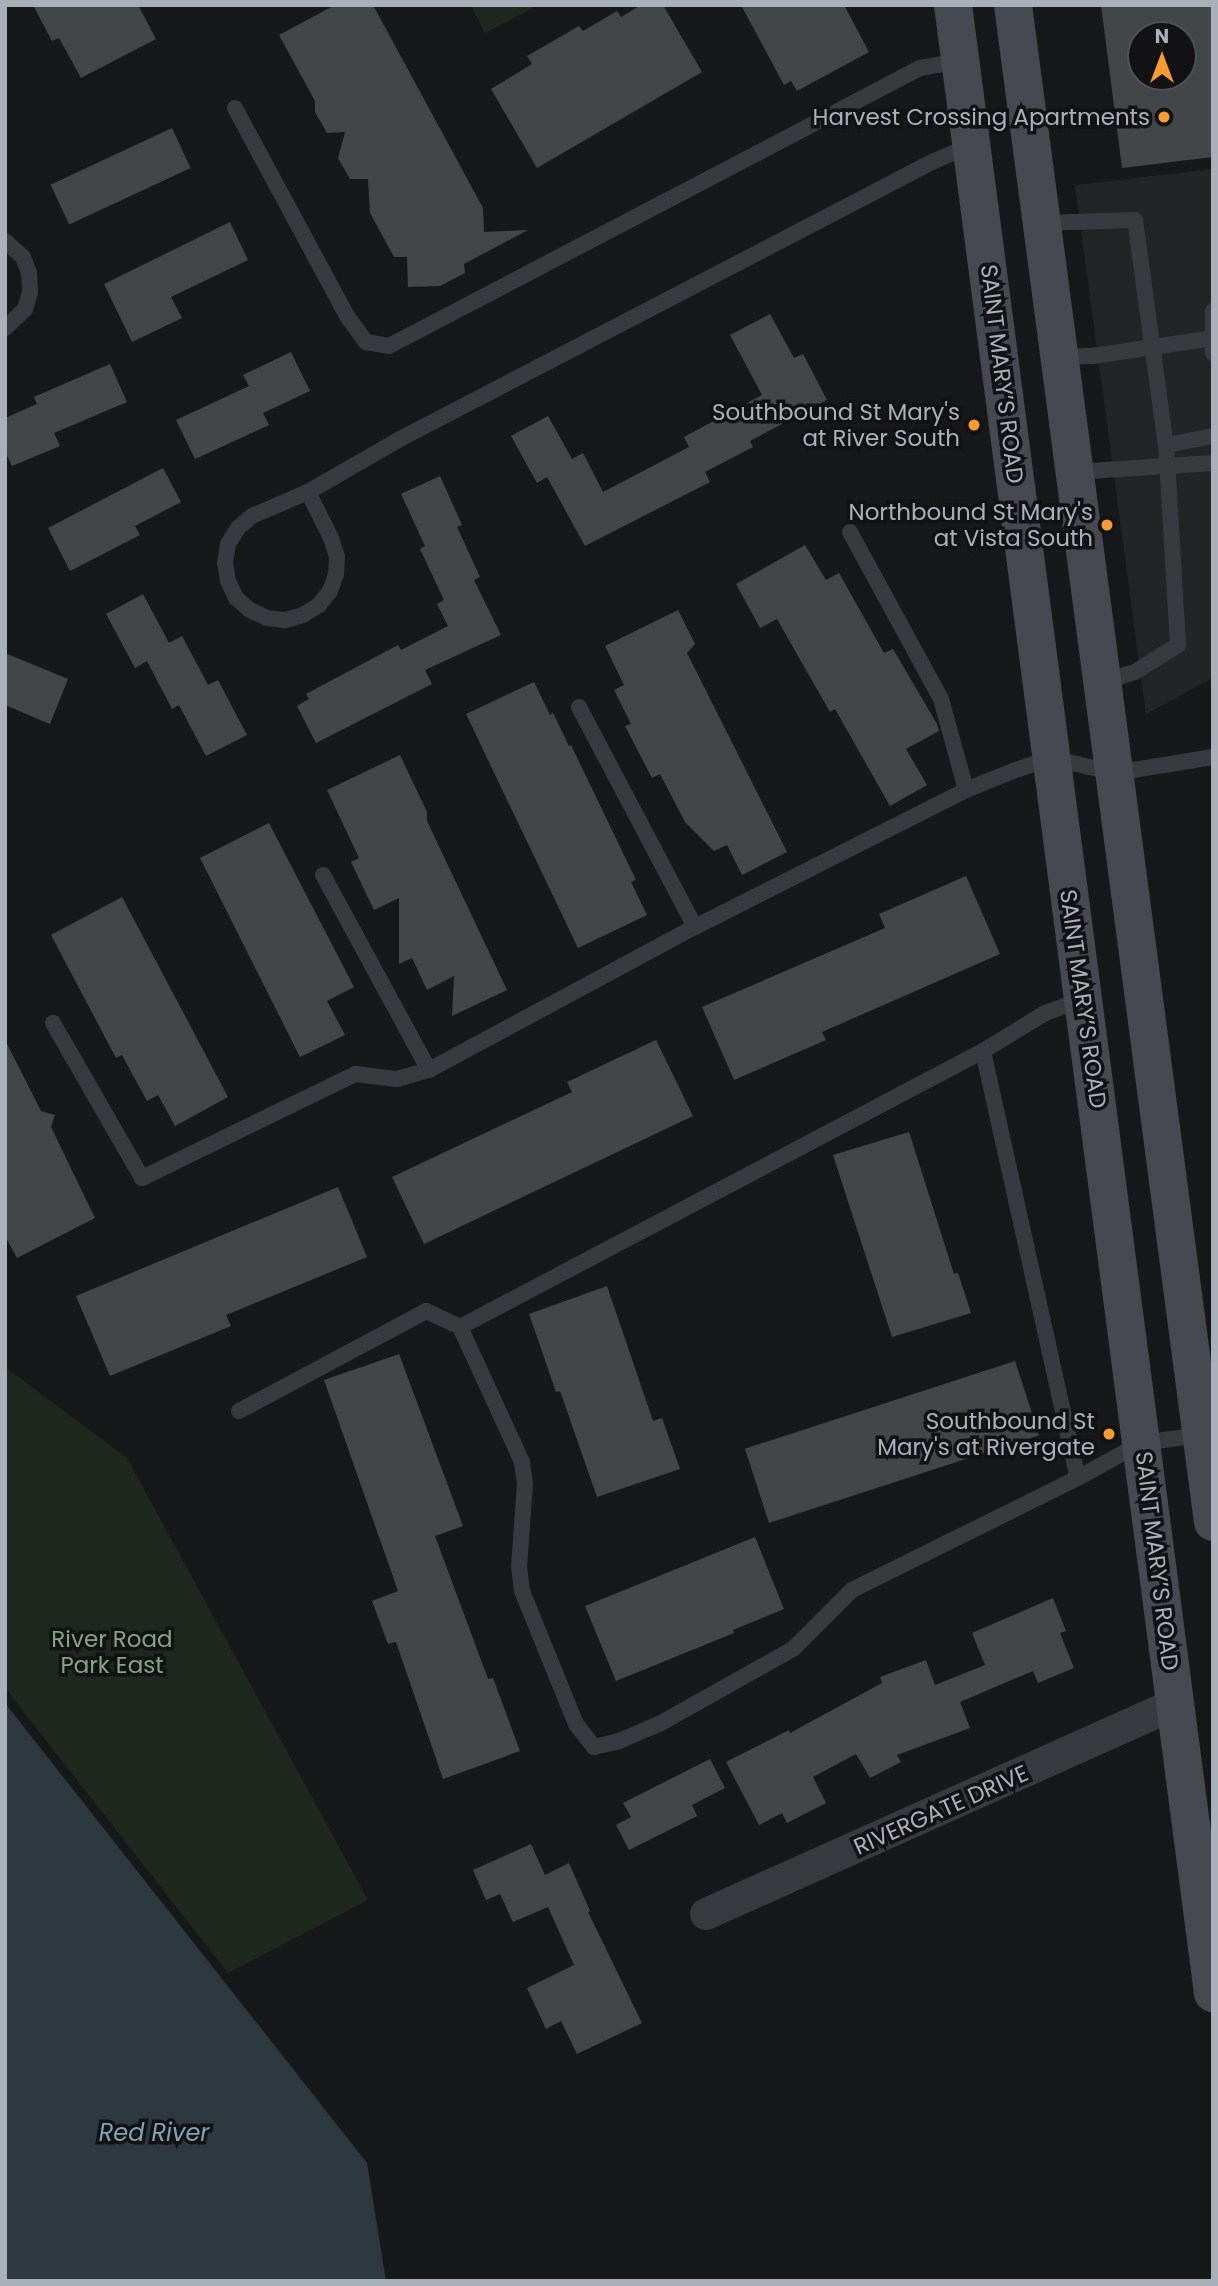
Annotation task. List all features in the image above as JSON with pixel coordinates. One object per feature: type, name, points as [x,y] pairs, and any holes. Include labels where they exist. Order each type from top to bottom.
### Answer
[{"type":"main road","name":"SAINT MARY’S ROAD","points":[[953,5],[1213,1993]]},
{"type":"main road","points":[[1013,5],[1213,1522]]},
{"type":"main road","points":[[993,309],[1059,357]]},
{"type":"street","name":"RIVERGATE DRIVE","points":[[706,1914],[1175,1704]]},
{"type":"lane","points":[[235,108],[347,316],[366,342],[388,346],[920,68],[960,61]]},
{"type":"lane","points":[[308,492],[331,538],[337,556],[336,574],[330,591],[318,605],[303,615],[285,620],[267,618],[250,610],[236,598],[228,581],[225,563],[229,544],[238,528],[252,516],[308,492],[412,433],[932,162],[972,145]]},
{"type":"lane","points":[[1041,223],[1135,220],[1166,445],[1178,646],[1135,672],[1102,682]]},
{"type":"lane","points":[[5,241],[23,257],[30,273],[30,292],[25,309],[5,328]]},
{"type":"lane","points":[[1059,357],[1093,356],[1152,347],[1212,343],[1213,311]]},
{"type":"lane","points":[[1166,445],[1213,436]]},
{"type":"lane","points":[[1074,472],[1213,464]]},
{"type":"lane","points":[[850,532],[941,699],[966,790]]},
{"type":"lane","points":[[579,707],[695,927]]},
{"type":"lane","points":[[53,1023],[142,1178],[355,1074],[397,1079],[429,1070],[695,927],[966,790],[1051,758],[1115,774],[1213,757]]},
{"type":"lane","points":[[323,874],[429,1070]]},
{"type":"lane","points":[[460,1327],[983,1051],[1045,1013],[1084,999]]},
{"type":"lane","points":[[983,1051],[1078,1478]]},
{"type":"lane","points":[[239,1410],[426,1311],[460,1327],[522,1462],[524,1483],[519,1566],[522,1591],[576,1724],[594,1747],[619,1741],[661,1723],[793,1649],[852,1590],[1078,1478],[1141,1443],[1201,1435]]},
{"type":"shaded area","points":[[1213,169],[1213,678],[1146,714],[1075,185]]},
{"type":"green space","points":[[471,5],[539,5],[485,33]]},
{"type":"green space","name":"River Road Park East","points":[[5,1367],[127,1458],[368,1900],[228,1973],[5,1688]]},
{"type":"water","name":"Red River","points":[[5,1703],[367,2163],[386,2281],[5,2281]]},
{"type":"building","points":[[33,5],[138,5],[156,39],[81,78],[59,38],[52,41]]},
{"type":"building","points":[[335,5],[373,5],[483,208],[484,232],[528,230],[464,264],[465,273],[440,286],[408,287],[407,257],[394,257],[370,213],[368,179],[350,179],[338,158],[345,132],[327,133],[315,112],[315,101],[279,35]]},
{"type":"building","points":[[641,5],[663,5],[702,72],[537,168],[491,89],[532,64],[527,56],[579,26],[583,31],[617,11],[621,17]]},
{"type":"building","points":[[741,5],[844,5],[869,52],[797,91],[791,81],[784,85]]},
{"type":"building","name":"Harvest Crossing Apartments","points":[[1101,5],[1213,5],[1213,157],[1122,168]]},
{"type":"building","points":[[172,128],[191,168],[69,225],[51,185]]},
{"type":"building","points":[[230,222],[248,260],[171,297],[182,318],[132,342],[104,284]]},
{"type":"building","points":[[770,314],[794,358],[803,354],[827,400],[750,441],[753,447],[705,472],[710,482],[585,546],[547,477],[537,483],[511,436],[548,416],[572,459],[583,453],[603,492],[689,447],[684,437],[762,395],[730,335]]},
{"type":"building","points":[[291,352],[310,391],[263,413],[269,425],[195,459],[176,420],[249,386],[243,375]]},
{"type":"building","points":[[110,364],[127,402],[54,433],[60,446],[12,466],[5,451],[5,418],[37,404],[34,397]]},
{"type":"building","points":[[163,468],[181,502],[135,526],[140,535],[70,571],[48,528]]},
{"type":"building","points":[[440,476],[462,525],[457,527],[480,577],[474,580],[501,635],[425,670],[432,684],[316,743],[297,706],[309,699],[306,694],[398,645],[401,650],[448,626],[437,604],[444,600],[420,549],[425,546],[401,494]]},
{"type":"building","points":[[805,545],[826,580],[839,573],[884,653],[893,649],[937,724],[939,731],[906,749],[927,785],[890,806],[835,709],[830,712],[777,619],[760,628],[736,584]]},
{"type":"building","points":[[143,594],[169,643],[182,636],[208,685],[218,680],[247,735],[206,756],[179,705],[172,709],[147,661],[135,668],[106,614]]},
{"type":"building","points":[[678,610],[695,644],[687,653],[787,852],[742,875],[727,845],[714,851],[685,822],[660,774],[652,778],[625,726],[631,724],[614,690],[624,685],[605,646]]},
{"type":"building","points":[[5,653],[68,679],[50,724],[5,705]]},
{"type":"building","points":[[534,682],[550,715],[553,713],[569,746],[571,745],[636,880],[631,882],[647,915],[578,948],[466,714]]},
{"type":"building","points":[[400,755],[427,812],[427,821],[507,990],[452,1016],[454,976],[427,990],[412,958],[399,964],[399,898],[374,910],[351,862],[359,858],[327,790]]},
{"type":"building","points":[[269,823],[354,987],[327,1001],[345,1035],[300,1057],[200,858]]},
{"type":"building","points":[[966,876],[1000,954],[822,1032],[826,1040],[734,1080],[702,1007],[885,928],[879,914]]},
{"type":"building","points":[[122,897],[228,1097],[175,1126],[158,1095],[147,1101],[122,1055],[116,1058],[51,935]]},
{"type":"building","points":[[5,1040],[41,1111],[55,1115],[51,1127],[95,1218],[17,1258],[5,1236]]},
{"type":"building","points":[[656,1040],[693,1116],[424,1244],[392,1177],[572,1092],[567,1082]]},
{"type":"building","points":[[909,1132],[954,1274],[958,1273],[971,1313],[892,1337],[833,1155]]},
{"type":"building","points":[[338,1187],[367,1257],[226,1315],[231,1326],[110,1376],[76,1296]]},
{"type":"building","points":[[607,1286],[653,1421],[662,1418],[680,1469],[597,1497],[560,1391],[556,1392],[529,1314]]},
{"type":"building","points":[[399,1354],[463,1526],[435,1536],[488,1679],[493,1678],[520,1751],[443,1779],[396,1642],[388,1644],[372,1601],[398,1591],[324,1380]]},
{"type":"building","points":[[1015,1361],[1039,1435],[769,1523],[745,1449]]},
{"type":"building","points":[[755,1537],[784,1609],[733,1630],[734,1633],[616,1681],[585,1606]]},
{"type":"building","points":[[1053,1598],[1066,1631],[1060,1633],[1074,1668],[1038,1683],[1033,1671],[960,1702],[970,1728],[897,1755],[901,1762],[870,1778],[856,1754],[813,1777],[826,1803],[787,1823],[782,1813],[759,1825],[726,1762],[789,1730],[790,1733],[882,1683],[880,1677],[926,1660],[935,1685],[985,1665],[972,1633]]},
{"type":"building","points":[[710,1759],[725,1788],[692,1805],[697,1816],[629,1850],[616,1825],[631,1817],[623,1803]]},
{"type":"building","points":[[531,1844],[545,1875],[569,1863],[590,1911],[588,1912],[642,2023],[577,2054],[561,2021],[546,2029],[527,1988],[574,1965],[548,1907],[513,1922],[500,1894],[486,1900],[473,1870]]},
{"type":"place","name":"Harvest Crossing Apartments","points":[[1164,117]]},
{"type":"place","name":"Southbound St Mary's at River South","points":[[974,425]]},
{"type":"place","name":"Northbound St Mary's at Vista South","points":[[1107,525]]},
{"type":"place","name":"Southbound St Mary's at Rivergate","points":[[1109,1434]]}]
